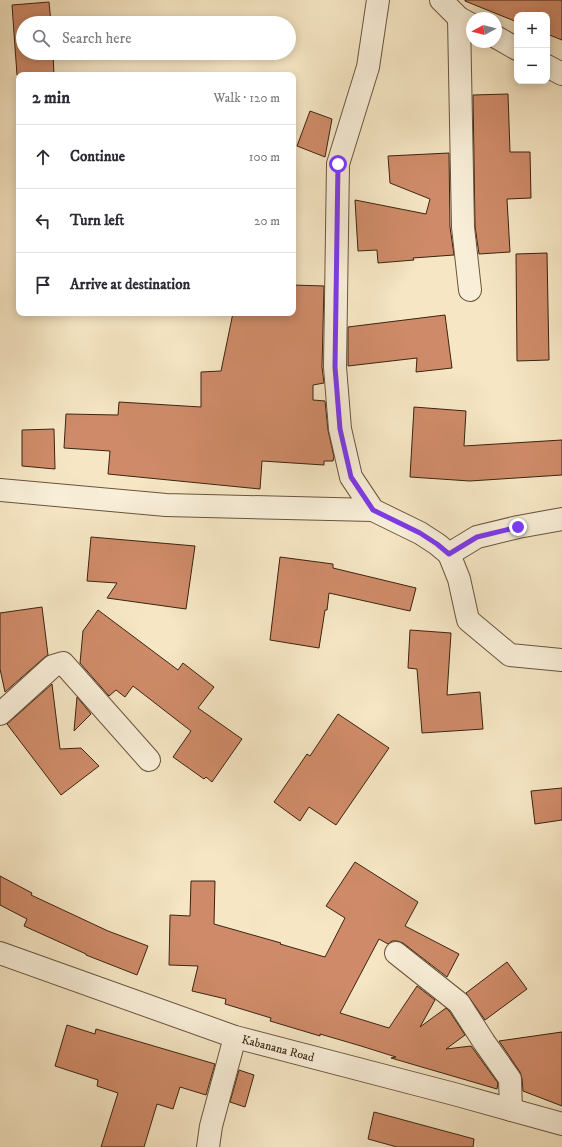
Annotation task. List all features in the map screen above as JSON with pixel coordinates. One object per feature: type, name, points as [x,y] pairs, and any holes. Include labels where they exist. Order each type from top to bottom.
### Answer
[{"type":"street","points":[[373,510],[351,477],[340,429],[335,352],[338,164],[368,67],[378,0]]},
{"type":"street","points":[[441,0],[466,21],[463,227],[470,290]]},
{"type":"street","points":[[502,40],[515,48]]},
{"type":"street","points":[[550,68],[562,74]]},
{"type":"street","points":[[0,490],[166,505],[373,510],[420,533],[449,554],[459,579],[468,620],[510,655],[562,660]]},
{"type":"street","points":[[449,554],[477,537],[518,527],[562,519]]},
{"type":"street","points":[[0,714],[53,666],[63,663],[149,760]]},
{"type":"street","name":"Kabanana Road","points":[[0,953],[235,1037],[562,1124]]},
{"type":"street","points":[[396,953],[459,1003],[510,1079],[511,1110]]},
{"type":"street","points":[[208,1147],[211,1126],[235,1037]]},
{"type":"building","points":[[562,0],[562,40],[550,35],[550,12],[514,12],[514,21],[502,16],[502,12],[492,12],[465,1]]},
{"type":"building","points":[[49,2],[50,16],[16,16],[16,60],[53,60],[54,72],[17,72],[12,5]]},
{"type":"building","points":[[508,94],[510,152],[530,152],[531,198],[507,199],[510,252],[479,254],[475,226],[473,95]]},
{"type":"building","points":[[310,111],[332,119],[325,157],[297,146]]},
{"type":"building","points":[[449,153],[450,227],[454,255],[413,258],[414,260],[378,263],[377,250],[358,251],[355,200],[426,214],[430,199],[390,183],[388,156]]},
{"type":"building","points":[[547,253],[549,360],[517,361],[516,254]]},
{"type":"building","points":[[296,285],[324,286],[322,367],[324,383],[313,385],[313,400],[325,401],[328,430],[334,457],[333,461],[324,461],[324,465],[262,461],[260,489],[108,474],[110,451],[64,448],[66,414],[118,415],[119,402],[201,407],[201,372],[221,371],[232,316],[296,316]]},
{"type":"building","points":[[445,315],[452,368],[416,372],[417,358],[348,366],[348,327]]},
{"type":"building","points":[[414,407],[466,411],[464,446],[562,440],[562,475],[470,481],[410,477]]},
{"type":"building","points":[[54,429],[55,469],[22,466],[22,430]]},
{"type":"building","points":[[91,537],[195,546],[186,609],[107,598],[117,583],[87,581]]},
{"type":"building","points":[[280,557],[333,564],[333,568],[416,588],[410,611],[329,593],[319,648],[270,640]]},
{"type":"building","points":[[42,607],[48,655],[5,692],[0,669],[0,613]]},
{"type":"building","points":[[98,610],[178,670],[183,663],[214,687],[198,708],[242,739],[212,782],[206,777],[204,779],[173,757],[191,731],[133,686],[125,697],[116,690],[109,696],[80,663],[83,631]]},
{"type":"building","points":[[410,630],[451,633],[447,695],[480,692],[483,729],[422,733],[417,669],[408,668]]},
{"type":"building","points":[[52,684],[60,749],[81,748],[99,766],[61,795],[7,724]]},
{"type":"building","points":[[77,697],[91,714],[74,731]]},
{"type":"building","points":[[338,714],[389,748],[336,825],[309,807],[300,821],[274,802],[307,754],[310,756]]},
{"type":"building","points":[[562,788],[562,820],[535,824],[531,791]]},
{"type":"building","points":[[355,862],[418,902],[405,926],[459,954],[447,977],[403,943],[392,941],[388,944],[379,939],[340,1013],[389,1028],[417,986],[435,1000],[420,1027],[446,1008],[465,1035],[446,1049],[471,1046],[498,1083],[497,1089],[391,1058],[396,1057],[361,1046],[320,1034],[320,1036],[270,1021],[271,1018],[225,1004],[226,999],[192,991],[198,966],[169,965],[170,915],[190,916],[191,881],[215,881],[214,924],[325,957],[345,918],[326,906]]},
{"type":"building","points":[[0,876],[32,893],[31,895],[108,931],[148,946],[137,975],[86,955],[24,926],[27,919],[0,905]]},
{"type":"building","points":[[507,962],[527,989],[485,1020],[466,993]]},
{"type":"building","points":[[67,1025],[95,1034],[96,1029],[215,1064],[206,1095],[180,1087],[173,1109],[157,1104],[144,1147],[101,1147],[118,1093],[97,1086],[98,1080],[55,1066]]},
{"type":"building","points":[[562,1032],[562,1106],[523,1091],[520,1072],[499,1041]]},
{"type":"building","points":[[239,1070],[254,1075],[245,1107],[230,1102]]},
{"type":"building","points":[[374,1112],[474,1139],[473,1147],[397,1147],[368,1139]]},
{"type":"route","points":[[338,164],[335,367],[340,429],[351,477],[373,510],[420,533],[449,554],[477,537],[518,527]]}]
